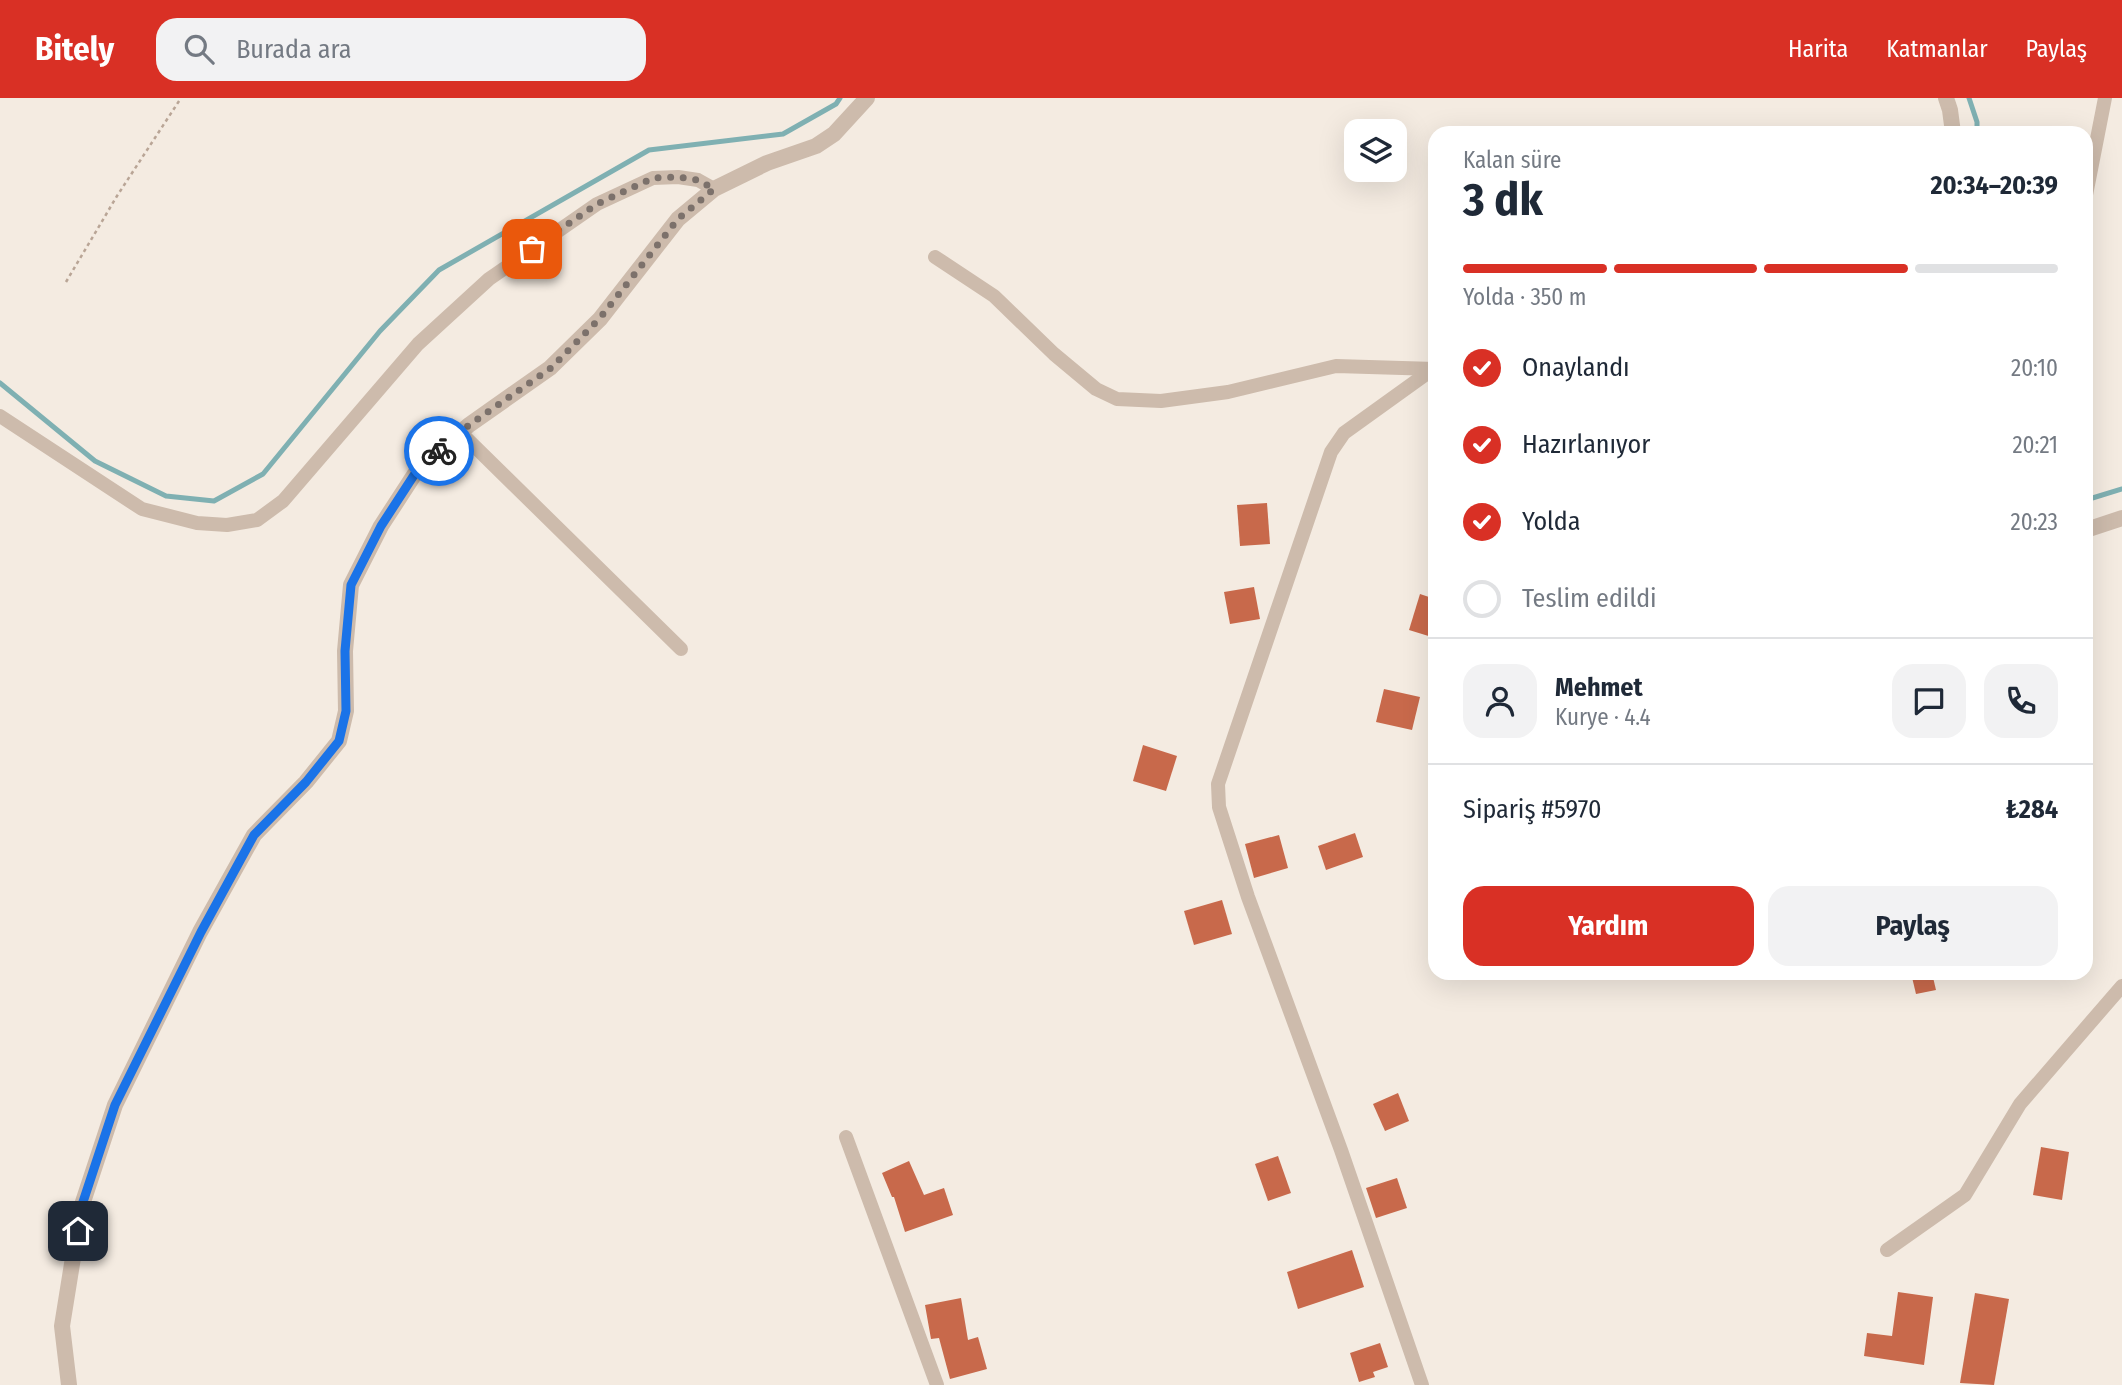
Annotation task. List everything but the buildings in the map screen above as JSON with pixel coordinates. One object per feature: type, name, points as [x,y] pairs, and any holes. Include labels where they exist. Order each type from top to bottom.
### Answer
[{"type":"street","points":[[69,1385],[62,1326],[81,1208],[115,1105],[201,932],[254,835],[306,782],[339,741],[346,711],[345,651],[351,585],[381,526],[418,469],[461,433],[551,368],[600,318],[678,219],[714,189],[766,163],[816,146],[834,134],[867,98]]},
{"type":"street","points":[[1946,98],[1951,110],[1952,126]]},
{"type":"street","points":[[2093,159],[2105,98]]},
{"type":"street","points":[[0,416],[142,509],[197,523],[227,525],[257,520],[283,501],[418,344],[489,279],[597,204],[653,178],[678,177],[698,180],[714,189]]},
{"type":"street","points":[[935,257],[993,296],[1054,354],[1096,389],[1117,399],[1161,401],[1228,392],[1336,366],[1428,369]]},
{"type":"street","points":[[1422,1385],[1341,1150],[1248,897],[1219,807],[1218,783],[1331,452],[1344,433],[1428,373]]},
{"type":"street","points":[[461,433],[681,649]]},
{"type":"street","points":[[2093,528],[2122,518]]},
{"type":"street","points":[[1887,1250],[1965,1195],[2020,1104],[2122,986]]},
{"type":"street","points":[[846,1137],[937,1385]]},
{"type":"path","points":[[66,282],[181,98]]},
{"type":"waterway","points":[[0,383],[95,461],[166,496],[214,501],[263,474],[380,331],[439,270],[649,150],[783,134],[836,104],[840,98]]},
{"type":"waterway","points":[[1969,98],[1977,126]]},
{"type":"waterway","points":[[2093,498],[2122,489]]},
{"type":"way so far","points":[[439,451],[469,425],[551,368],[600,318],[678,219],[714,189],[698,180],[678,177],[653,178],[597,204],[532,249]]},
{"type":"route","points":[[78,1231],[81,1208],[115,1105],[201,932],[254,835],[306,782],[339,741],[346,711],[345,651],[351,585],[381,526],[418,469],[439,451]]}]
